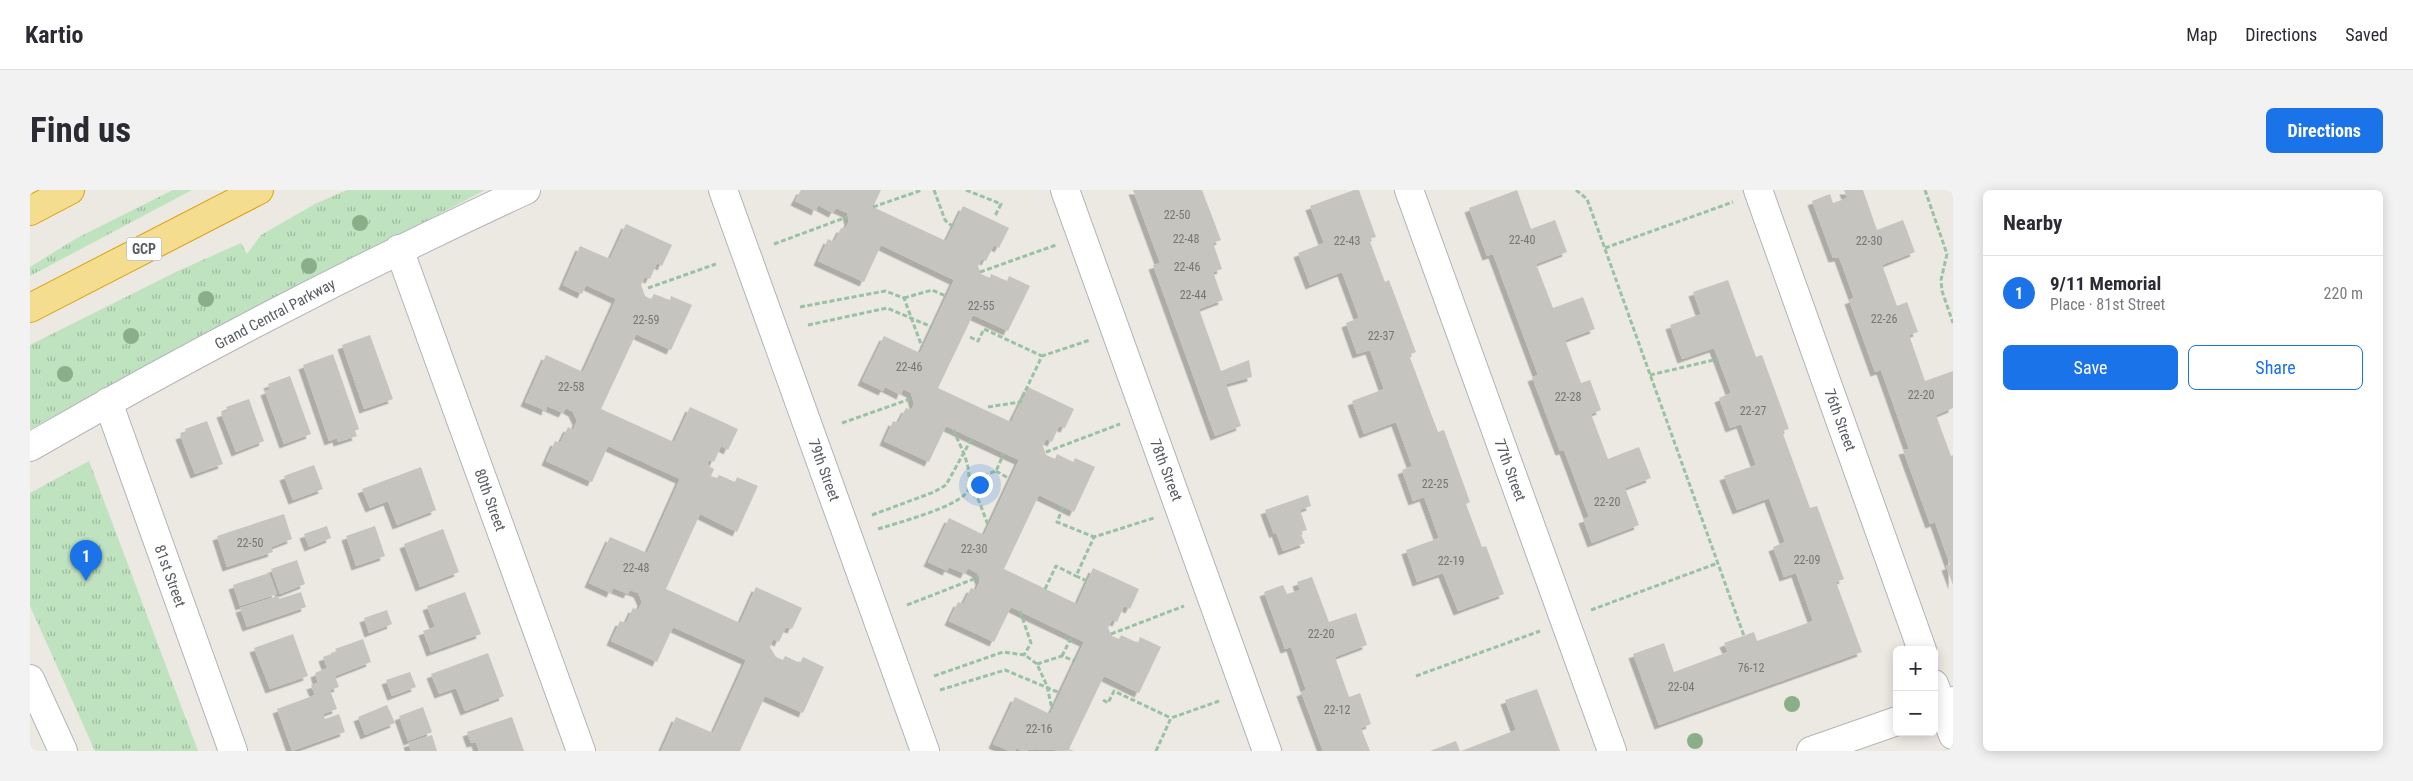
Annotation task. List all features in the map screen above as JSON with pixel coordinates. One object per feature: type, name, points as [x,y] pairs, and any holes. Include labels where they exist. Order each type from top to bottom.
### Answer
[{"type":"highway","points":[[30,211],[70,190]]},
{"type":"highway","name":"GCP","points":[[30,308],[259,190]]},
{"type":"street","name":"Grand Central Parkway","points":[[30,447],[108,402],[399,249],[526,190]]},
{"type":"street","name":"79th Street","points":[[723,190],[925,751]]},
{"type":"street","name":"78th Street","points":[[1064,190],[1267,751]]},
{"type":"street","name":"77th Street","points":[[1409,190],[1612,751]]},
{"type":"street","name":"76th Street","points":[[1758,192],[1921,646]]},
{"type":"street","name":"80th Street","points":[[399,249],[581,751]]},
{"type":"street","name":"81st Street","points":[[108,402],[233,751]]},
{"type":"street","points":[[30,679],[63,751]]},
{"type":"street","points":[[1941,699],[1953,735]]},
{"type":"street","points":[[1811,751],[1893,722]]},
{"type":"path","points":[[873,207],[922,190]]},
{"type":"path","points":[[934,190],[945,220],[953,227]]},
{"type":"path","points":[[966,190],[1000,204],[995,216]]},
{"type":"path","points":[[1576,190],[1587,199],[1744,636]]},
{"type":"path","points":[[1925,190],[1947,254],[1942,268],[1941,286],[1953,323]]},
{"type":"path","points":[[1605,248],[1758,192]]},
{"type":"path","points":[[774,244],[847,217]]},
{"type":"path","points":[[980,272],[1056,245]]},
{"type":"path","points":[[648,288],[716,264]]},
{"type":"path","points":[[800,306],[885,291],[904,298],[932,290],[946,296]]},
{"type":"path","points":[[904,298],[922,347]]},
{"type":"path","points":[[808,325],[886,308],[932,327]]},
{"type":"path","points":[[970,337],[978,341],[984,329],[1042,356],[1091,340]]},
{"type":"path","points":[[988,407],[1020,402],[1042,356]]},
{"type":"path","points":[[1650,375],[1718,359]]},
{"type":"path","points":[[842,423],[913,398]]},
{"type":"path","points":[[1046,452],[1121,424]]},
{"type":"path","points":[[878,530],[958,500],[967,491],[969,481],[964,454],[953,429]]},
{"type":"path","points":[[872,515],[934,492],[946,485],[972,438]]},
{"type":"path","points":[[969,481],[996,471],[1004,454]]},
{"type":"path","points":[[996,471],[1010,479]]},
{"type":"path","points":[[968,487],[980,501],[988,526]]},
{"type":"path","points":[[1063,507],[1057,522],[1094,537],[1155,518]]},
{"type":"path","points":[[1076,576],[1094,537]]},
{"type":"path","points":[[1591,610],[1718,564]]},
{"type":"path","points":[[1045,589],[1056,566],[1087,581]]},
{"type":"path","points":[[907,605],[979,577]]},
{"type":"path","points":[[1111,634],[1184,606]]},
{"type":"path","points":[[1020,611],[1031,643],[1024,655]]},
{"type":"path","points":[[1416,676],[1540,630]]},
{"type":"path","points":[[1062,656],[1072,636]]},
{"type":"path","points":[[934,676],[1003,652],[1024,655],[1037,664],[1046,686],[1052,709]]},
{"type":"path","points":[[1037,664],[1062,656],[1074,661]]},
{"type":"path","points":[[940,690],[1005,670],[1060,693]]},
{"type":"path","points":[[1103,700],[1108,703],[1114,690],[1171,718],[1219,701]]},
{"type":"path","points":[[1156,751],[1171,718]]},
{"type":"green space","points":[[173,190],[192,190],[30,276],[30,267],[77,238]]},
{"type":"green space","points":[[347,190],[485,190],[30,429],[30,345],[178,271],[241,243],[247,254],[261,235],[315,204]]},
{"type":"green space","points":[[89,461],[198,751],[95,751],[30,606],[30,493]]},
{"type":"building","points":[[801,190],[881,190],[873,207],[946,241],[963,206],[1009,228],[999,248],[994,245],[986,261],[982,259],[978,266],[981,274],[990,278],[991,274],[1007,281],[1009,276],[1030,286],[1008,331],[973,315],[938,388],[1011,422],[1028,387],[1074,409],[1065,428],[1059,426],[1052,442],[1046,439],[1043,446],[1046,455],[1055,459],[1057,454],[1073,462],[1075,458],[1095,467],[1074,512],[1039,495],[1004,569],[1077,604],[1093,568],[1139,589],[1130,609],[1124,606],[1117,622],[1112,620],[1108,628],[1112,636],[1119,639],[1121,635],[1138,643],[1140,637],[1161,647],[1139,693],[1104,676],[1069,749],[1074,751],[1034,749],[1022,751],[1016,748],[1015,751],[1009,751],[993,744],[1015,697],[1050,714],[1084,642],[1011,607],[994,642],[949,621],[958,602],[963,604],[971,588],[976,590],[980,581],[977,573],[968,568],[965,574],[949,567],[947,571],[928,562],[949,518],[984,535],[1019,460],[946,426],[929,462],[884,441],[893,421],[898,423],[906,408],[911,410],[914,404],[911,393],[903,389],[901,395],[885,387],[883,391],[862,381],[884,336],[920,353],[954,280],[881,245],[864,282],[818,261],[828,239],[834,242],[841,228],[845,229],[849,221],[847,213],[836,208],[833,213],[818,205],[816,211],[795,201]]},
{"type":"building","points":[[1133,190],[1202,190],[1221,240],[1213,243],[1222,269],[1213,272],[1223,300],[1199,309],[1221,371],[1249,360],[1252,377],[1226,384],[1241,426],[1215,436],[1153,265],[1160,263]]},
{"type":"building","points":[[1354,190],[1359,190],[1376,237],[1369,239],[1385,282],[1389,280],[1416,352],[1409,355],[1438,432],[1444,430],[1470,502],[1466,504],[1482,547],[1486,546],[1504,594],[1458,611],[1443,573],[1417,582],[1406,550],[1439,538],[1424,497],[1413,501],[1402,470],[1412,466],[1396,422],[1364,434],[1352,401],[1384,389],[1370,350],[1357,354],[1346,323],[1359,318],[1342,272],[1310,285],[1298,253],[1324,243],[1310,206]]},
{"type":"building","points":[[1517,190],[1531,229],[1555,220],[1567,252],[1536,264],[1553,308],[1583,297],[1595,329],[1565,340],[1581,383],[1590,380],[1601,410],[1591,414],[1608,459],[1639,447],[1651,478],[1625,488],[1639,525],[1592,543],[1583,519],[1589,517],[1564,450],[1560,451],[1532,377],[1538,375],[1493,254],[1487,256],[1469,208]]},
{"type":"building","points":[[1844,190],[1863,190],[1877,230],[1903,220],[1915,252],[1882,265],[1897,306],[1907,302],[1918,332],[1909,335],[1925,381],[1953,371],[1953,408],[1936,415],[1951,456],[1953,455],[1953,585],[1946,566],[1950,565],[1935,522],[1930,524],[1903,450],[1909,449],[1881,370],[1875,372],[1849,300],[1854,298],[1839,257],[1833,258],[1812,201],[1830,194],[1833,203],[1847,198]]},
{"type":"building","points":[[626,224],[672,245],[662,266],[657,263],[650,279],[645,277],[641,285],[645,296],[651,299],[654,294],[670,300],[671,296],[692,305],[671,350],[636,334],[601,409],[674,442],[690,407],[738,429],[728,450],[721,446],[714,462],[709,460],[707,465],[714,469],[711,476],[717,478],[719,475],[735,482],[737,477],[758,486],[737,532],[700,514],[666,589],[740,623],[756,587],[802,608],[792,629],[786,627],[779,642],[773,639],[770,647],[776,657],[783,660],[785,656],[800,663],[803,657],[824,667],[803,713],[765,696],[740,751],[661,751],[676,717],[713,733],[746,660],[673,627],[657,662],[611,641],[620,621],[626,623],[633,608],[638,610],[642,602],[638,593],[630,590],[628,594],[613,588],[611,593],[589,583],[610,537],[647,553],[680,479],[608,446],[592,482],[546,461],[555,441],[560,443],[568,427],[573,430],[577,421],[573,412],[566,408],[563,413],[547,406],[546,411],[525,402],[546,355],[583,372],[616,299],[586,285],[582,294],[563,285],[580,246],[610,259]]},
{"type":"building","points":[[1728,280],[1756,357],[1762,355],[1789,429],[1782,431],[1810,508],[1817,506],[1844,579],[1836,582],[1862,652],[1659,725],[1633,654],[1664,643],[1674,672],[1728,652],[1724,643],[1754,632],[1757,641],[1813,621],[1796,573],[1784,577],[1773,547],[1785,542],[1769,498],[1737,510],[1724,476],[1756,465],[1741,424],[1730,428],[1719,398],[1731,393],[1714,348],[1682,359],[1670,325],[1701,314],[1693,292]]},
{"type":"building","points":[[370,335],[393,399],[364,409],[342,345]]},
{"type":"building","points":[[333,354],[359,429],[355,431],[357,436],[338,442],[337,438],[329,441],[303,365]]},
{"type":"building","points":[[290,376],[311,434],[284,444],[265,391],[270,389],[268,384]]},
{"type":"building","points":[[249,399],[264,441],[236,452],[221,413],[228,411],[226,407]]},
{"type":"building","points":[[207,421],[223,464],[195,474],[180,435],[186,433],[185,429]]},
{"type":"building","points":[[314,465],[323,489],[293,500],[284,476]]},
{"type":"building","points":[[421,467],[436,510],[397,525],[388,501],[370,508],[362,489]]},
{"type":"building","points":[[1308,495],[1311,506],[1300,510],[1307,530],[1300,532],[1305,543],[1283,551],[1265,510]]},
{"type":"building","points":[[284,514],[292,539],[271,547],[273,552],[227,567],[217,536]]},
{"type":"building","points":[[327,526],[331,538],[309,547],[304,534]]},
{"type":"building","points":[[375,526],[385,556],[356,566],[346,536]]},
{"type":"building","points":[[443,529],[459,572],[420,587],[404,544]]},
{"type":"building","points":[[297,560],[305,584],[280,594],[271,569]]},
{"type":"building","points":[[269,573],[277,594],[240,606],[233,585]]},
{"type":"building","points":[[1312,577],[1329,622],[1356,613],[1367,645],[1335,657],[1349,697],[1360,693],[1371,724],[1361,728],[1370,751],[1323,751],[1301,692],[1306,690],[1291,647],[1285,649],[1264,592],[1283,585],[1287,594],[1300,590],[1297,582]]},
{"type":"building","points":[[301,592],[306,607],[247,627],[240,608],[278,596],[279,599]]},
{"type":"building","points":[[465,592],[481,634],[431,652],[423,631],[435,627],[427,606]]},
{"type":"building","points":[[387,610],[392,624],[369,633],[364,618]]},
{"type":"building","points":[[293,634],[308,676],[270,689],[254,648]]},
{"type":"building","points":[[363,639],[371,662],[335,676],[339,687],[330,690],[337,709],[323,714],[325,719],[339,714],[345,732],[292,751],[277,709],[315,695],[311,685],[318,683],[315,673],[327,668],[323,657],[337,652],[335,649]]},
{"type":"building","points":[[488,653],[504,696],[465,711],[456,688],[439,694],[431,674]]},
{"type":"building","points":[[410,672],[416,687],[392,696],[386,680]]},
{"type":"building","points":[[1537,689],[1560,751],[1461,751],[1516,730],[1505,700]]},
{"type":"building","points":[[387,705],[395,723],[365,735],[358,717]]},
{"type":"building","points":[[423,707],[432,732],[408,741],[399,716]]},
{"type":"building","points":[[512,717],[524,751],[479,751],[476,742],[471,743],[467,732]]},
{"type":"building","points":[[432,735],[437,751],[411,751],[408,743]]},
{"type":"building","points":[[1456,741],[1460,751],[1430,751]]},
{"type":"place","name":"9/11 Memorial","points":[[86,581]]}]
